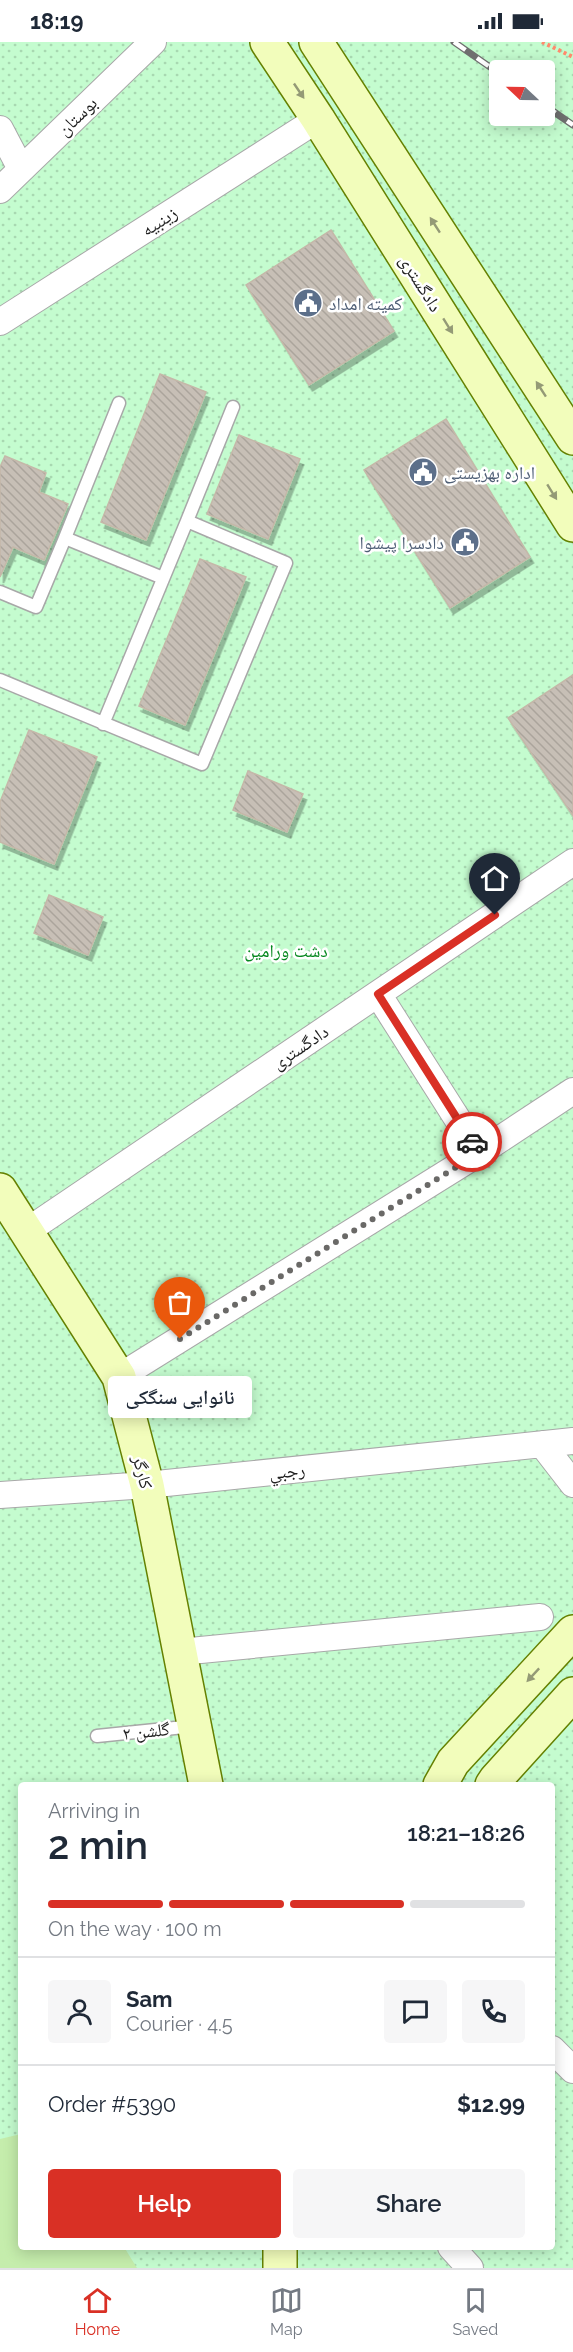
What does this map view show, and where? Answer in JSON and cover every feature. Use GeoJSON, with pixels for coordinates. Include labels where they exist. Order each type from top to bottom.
{"type":"FeatureCollection","features":[{"type":"Feature","properties":{"kind":"main road","name":"دادگستری"},"geometry":{"type":"LineString","coordinates":[[267,42],[318,119],[573,525]]}},
{"type":"Feature","properties":{"kind":"main road"},"geometry":{"type":"LineString","coordinates":[[316,42],[573,438]]}},
{"type":"Feature","properties":{"kind":"main road","name":"کارگر"},"geometry":{"type":"LineString","coordinates":[[0,1190],[119,1377],[147,1485],[206,1782]]}},
{"type":"Feature","properties":{"kind":"main road"},"geometry":{"type":"LineString","coordinates":[[442,1782],[453,1762],[573,1632]]}},
{"type":"Feature","properties":{"kind":"main road"},"geometry":{"type":"LineString","coordinates":[[494,1782],[573,1694]]}},
{"type":"Feature","properties":{"kind":"main road"},"geometry":{"type":"LineString","coordinates":[[280,2250],[280,2268]]}},
{"type":"Feature","properties":{"kind":"street","name":"بوستان"},"geometry":{"type":"LineString","coordinates":[[0,190],[153,42]]}},
{"type":"Feature","properties":{"kind":"street","name":"زينبيه"},"geometry":{"type":"LineString","coordinates":[[0,322],[318,119]]}},
{"type":"Feature","properties":{"kind":"street"},"geometry":{"type":"LineString","coordinates":[[0,129],[21,170]]}},
{"type":"Feature","properties":{"kind":"street","name":"دادگستری"},"geometry":{"type":"LineString","coordinates":[[27,1231],[573,862]]}},
{"type":"Feature","properties":{"kind":"street"},"geometry":{"type":"LineString","coordinates":[[378,994],[479,1153]]}},
{"type":"Feature","properties":{"kind":"street"},"geometry":{"type":"LineString","coordinates":[[119,1377],[479,1153],[573,1091]]}},
{"type":"Feature","properties":{"kind":"street","name":"رجبي"},"geometry":{"type":"LineString","coordinates":[[0,1495],[147,1485],[573,1441]]}},
{"type":"Feature","properties":{"kind":"street"},"geometry":{"type":"LineString","coordinates":[[542,1444],[573,1484]]}},
{"type":"Feature","properties":{"kind":"street"},"geometry":{"type":"LineString","coordinates":[[180,1652],[540,1617]]}},
{"type":"Feature","properties":{"kind":"street"},"geometry":{"type":"LineString","coordinates":[[555,2052],[573,2070]]}},
{"type":"Feature","properties":{"kind":"lane"},"geometry":{"type":"LineString","coordinates":[[0,592],[36,607],[119,403]]}},
{"type":"Feature","properties":{"kind":"lane"},"geometry":{"type":"LineString","coordinates":[[103,724],[232,407]]}},
{"type":"Feature","properties":{"kind":"lane"},"geometry":{"type":"LineString","coordinates":[[0,680],[202,764],[286,563],[187,521]]}},
{"type":"Feature","properties":{"kind":"lane"},"geometry":{"type":"LineString","coordinates":[[65,538],[163,578]]}},
{"type":"Feature","properties":{"kind":"lane","name":"گلشن ۲"},"geometry":{"type":"LineString","coordinates":[[97,1736],[195,1726]]}},
{"type":"Feature","properties":{"kind":"path"},"geometry":{"type":"LineString","coordinates":[[542,42],[573,57]]}},
{"type":"Feature","properties":{"kind":"green space","name":"دشت ورامین"},"geometry":{"type":"Polygon","coordinates":[[[0,42],[573,42],[573,2268],[0,2268],[0,42]]]}},
{"type":"Feature","properties":{"kind":"green space"},"geometry":{"type":"Polygon","coordinates":[[[18,2135],[18,2250],[126,2250],[137,2268],[0,2268],[0,2139],[18,2135]]]}},
{"type":"Feature","properties":{"kind":"building"},"geometry":{"type":"Polygon","coordinates":[[[331,230],[394,331],[309,385],[246,285],[331,230]]]}},
{"type":"Feature","properties":{"kind":"building"},"geometry":{"type":"Polygon","coordinates":[[[160,374],[206,392],[146,540],[101,522],[160,374]]]}},
{"type":"Feature","properties":{"kind":"building"},"geometry":{"type":"Polygon","coordinates":[[[446,419],[530,557],[450,608],[364,470],[446,419]]]}},
{"type":"Feature","properties":{"kind":"building"},"geometry":{"type":"Polygon","coordinates":[[[239,435],[300,459],[268,539],[207,514],[239,435]]]}},
{"type":"Feature","properties":{"kind":"building"},"geometry":{"type":"Polygon","coordinates":[[[5,456],[46,473],[39,492],[68,504],[44,560],[13,547],[0,577],[0,467],[5,456]]]}},
{"type":"Feature","properties":{"kind":"building"},"geometry":{"type":"Polygon","coordinates":[[[200,559],[246,577],[185,725],[139,706],[200,559]]]}},
{"type":"Feature","properties":{"kind":"building"},"geometry":{"type":"Polygon","coordinates":[[[573,675],[573,816],[508,718],[573,675]]]}},
{"type":"Feature","properties":{"kind":"building"},"geometry":{"type":"Polygon","coordinates":[[[29,730],[97,757],[54,864],[0,842],[0,802],[29,730]]]}},
{"type":"Feature","properties":{"kind":"building"},"geometry":{"type":"Polygon","coordinates":[[[248,771],[303,794],[287,832],[233,810],[248,771]]]}},
{"type":"Feature","properties":{"kind":"building"},"geometry":{"type":"Polygon","coordinates":[[[49,895],[103,917],[88,955],[34,933],[49,895]]]}},
{"type":"Feature","properties":{"kind":"railway"},"geometry":{"type":"LineString","coordinates":[[454,42],[489,66]]}},
{"type":"Feature","properties":{"kind":"railway"},"geometry":{"type":"LineString","coordinates":[[555,113],[573,125]]}},
{"type":"Feature","properties":{"kind":"way so far"},"geometry":{"type":"LineString","coordinates":[[180,1339],[479,1153],[472,1142]]}},
{"type":"Feature","properties":{"kind":"place","name":"کمیته امداد"},"geometry":{"type":"Point","coordinates":[308,303]}},
{"type":"Feature","properties":{"kind":"place","name":"اداره بهزیستی"},"geometry":{"type":"Point","coordinates":[423,472]}},
{"type":"Feature","properties":{"kind":"place","name":"دادسرا پیشوا"},"geometry":{"type":"Point","coordinates":[465,542]}},
{"type":"Feature","properties":{"kind":"place","name":"نانوایی سنگکی"},"geometry":{"type":"Point","coordinates":[180,1339]}},
{"type":"Feature","properties":{"kind":"route"},"geometry":{"type":"LineString","coordinates":[[472,1142],[378,994],[495,915]]}}]}
